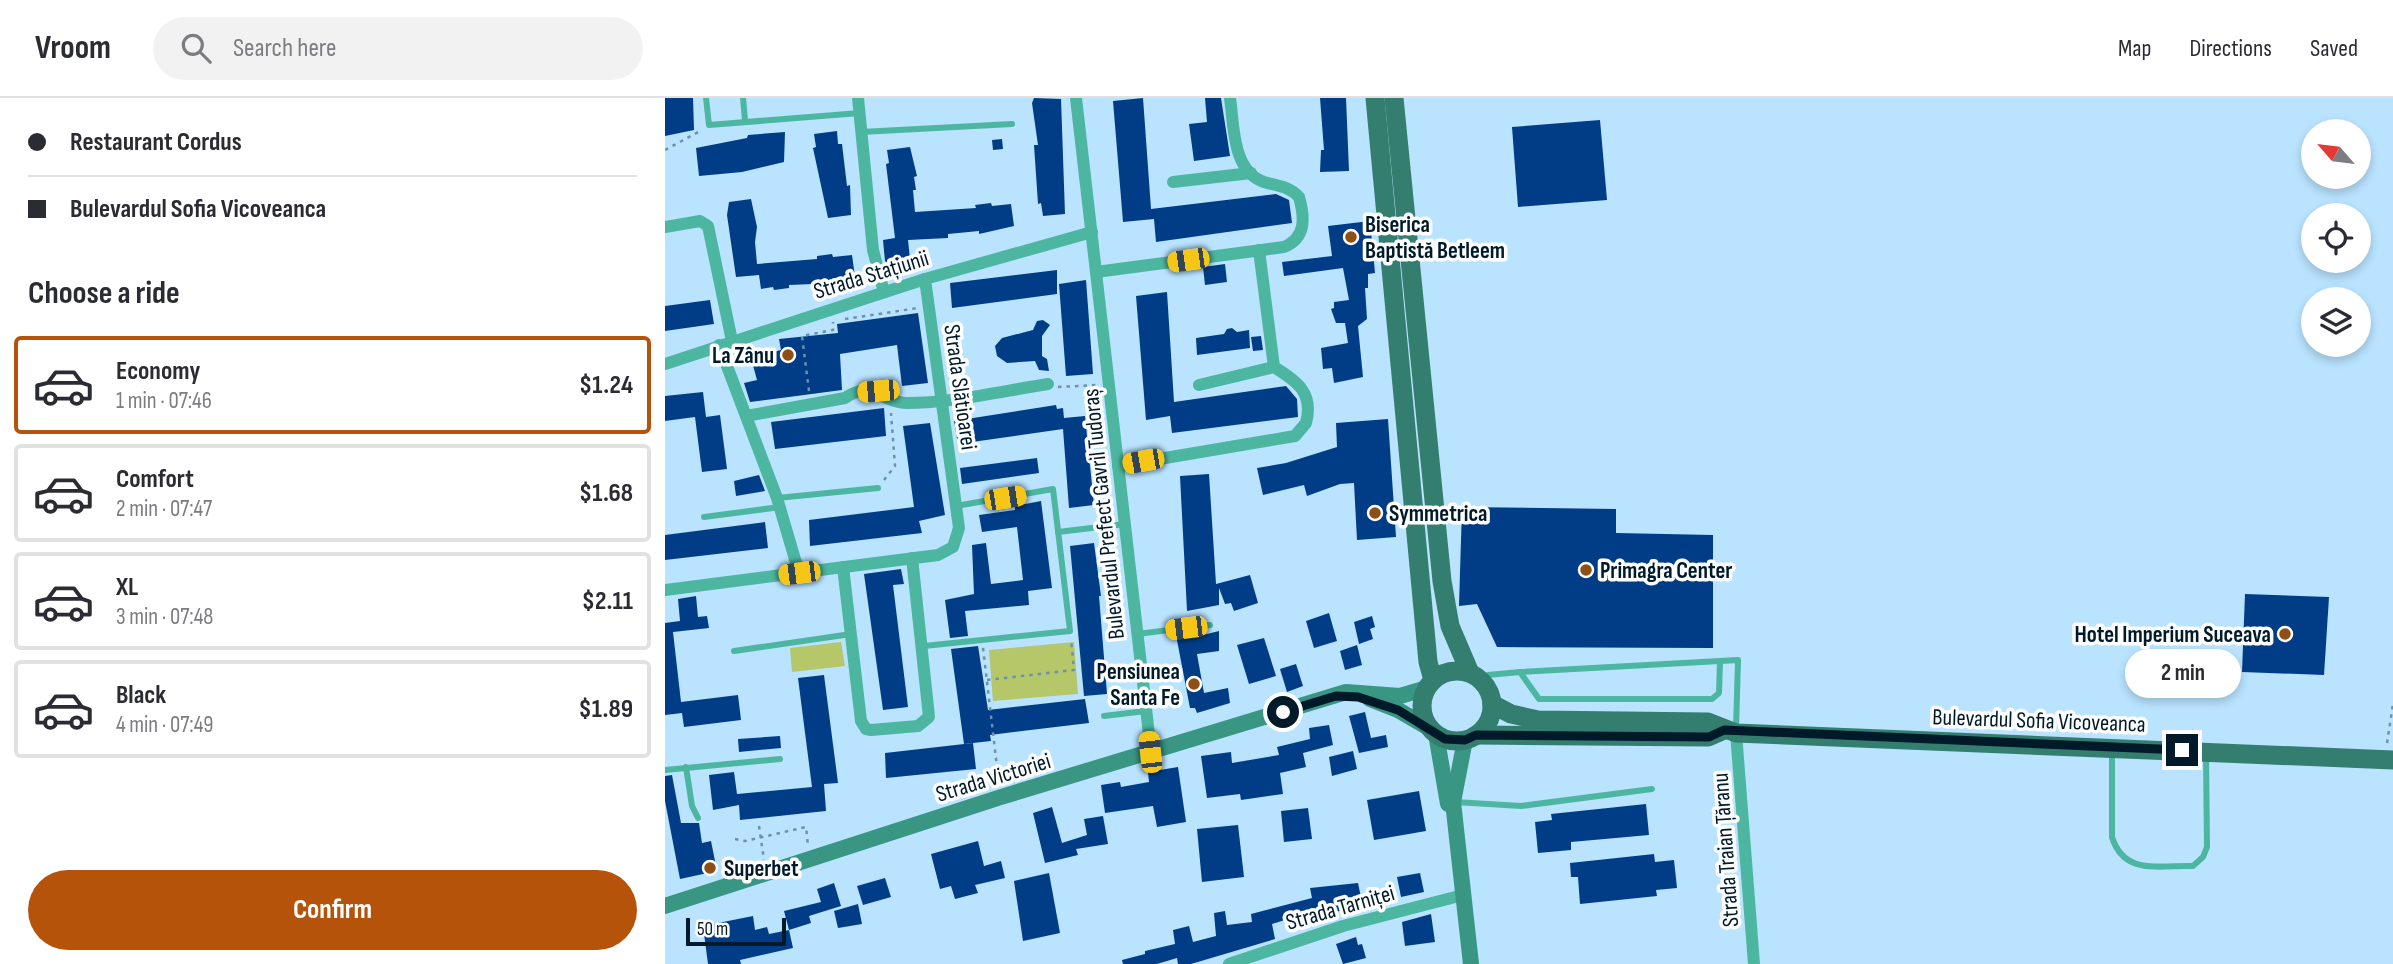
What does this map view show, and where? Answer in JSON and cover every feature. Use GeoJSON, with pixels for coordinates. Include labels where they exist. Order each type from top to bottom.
{"type":"FeatureCollection","features":[{"type":"Feature","properties":{"kind":"main road"},"geometry":{"type":"LineString","coordinates":[[1375,98],[1430,684],[1422,708],[1433,731],[1445,739],[1470,738],[1485,727],[1489,695],[1470,673],[1450,626],[1442,581],[1394,98]]}},
{"type":"Feature","properties":{"kind":"main road"},"geometry":{"type":"LineString","coordinates":[[1430,684],[1450,671],[1470,673]]}},
{"type":"Feature","properties":{"kind":"main road","name":"Bulevardul Sofia Vicoveanca"},"geometry":{"type":"LineString","coordinates":[[1489,695],[1511,714],[1538,720],[1707,722],[1730,732]]}},
{"type":"Feature","properties":{"kind":"main road","name":"Bulevardul Sofia Vicoveanca"},"geometry":{"type":"LineString","coordinates":[[1470,738],[1709,737],[1730,732],[2389,760]]}},
{"type":"Feature","properties":{"kind":"street"},"geometry":{"type":"LineString","coordinates":[[858,98],[873,250],[884,292]]}},
{"type":"Feature","properties":{"kind":"street","name":"Bulevardul Prefect Gavril Tudoraș"},"geometry":{"type":"LineString","coordinates":[[1076,98],[1150,752]]}},
{"type":"Feature","properties":{"kind":"street"},"geometry":{"type":"LineString","coordinates":[[1096,272],[1284,247],[1299,240],[1302,233],[1300,203],[1289,188],[1260,181],[1251,173],[1237,147],[1230,98]]}},
{"type":"Feature","properties":{"kind":"street"},"geometry":{"type":"LineString","coordinates":[[1173,182],[1251,173]]}},
{"type":"Feature","properties":{"kind":"street"},"geometry":{"type":"LineString","coordinates":[[665,227],[699,221],[708,226],[732,341]]}},
{"type":"Feature","properties":{"kind":"street","name":"Strada Stațiunii"},"geometry":{"type":"LineString","coordinates":[[665,364],[925,279],[1092,232]]}},
{"type":"Feature","properties":{"kind":"street"},"geometry":{"type":"LineString","coordinates":[[1259,250],[1274,368]]}},
{"type":"Feature","properties":{"kind":"street","name":"Strada Slătioarei"},"geometry":{"type":"LineString","coordinates":[[912,558],[946,552],[957,542],[956,506],[925,279]]}},
{"type":"Feature","properties":{"kind":"street"},"geometry":{"type":"LineString","coordinates":[[719,345],[778,502],[799,573]]}},
{"type":"Feature","properties":{"kind":"street"},"geometry":{"type":"LineString","coordinates":[[1118,466],[1295,436],[1306,423],[1306,391],[1299,382],[1274,368],[1199,385]]}},
{"type":"Feature","properties":{"kind":"street"},"geometry":{"type":"LineString","coordinates":[[746,416],[845,398],[852,393],[878,391],[890,399],[904,403],[943,400],[1048,384]]}},
{"type":"Feature","properties":{"kind":"street"},"geometry":{"type":"LineString","coordinates":[[665,590],[912,558],[924,646],[929,717],[918,726],[871,730],[866,729],[861,721],[843,567]]}},
{"type":"Feature","properties":{"kind":"street","name":"Strada Victoriei"},"geometry":{"type":"LineString","coordinates":[[665,906],[1001,797],[1352,690],[1400,696],[1430,684]]}},
{"type":"Feature","properties":{"kind":"street","name":"Strada Victoriei"},"geometry":{"type":"LineString","coordinates":[[1336,696],[1381,703],[1433,731]]}},
{"type":"Feature","properties":{"kind":"street"},"geometry":{"type":"LineString","coordinates":[[1433,731],[1451,807],[1471,964]]}},
{"type":"Feature","properties":{"kind":"street","name":"Strada Traian Țăranu"},"geometry":{"type":"LineString","coordinates":[[1730,732],[1754,964]]}},
{"type":"Feature","properties":{"kind":"street"},"geometry":{"type":"LineString","coordinates":[[1451,807],[1458,764],[1470,738]]}},
{"type":"Feature","properties":{"kind":"street","name":"Strada Tarniței"},"geometry":{"type":"LineString","coordinates":[[1229,964],[1343,926],[1463,895]]}},
{"type":"Feature","properties":{"kind":"lane"},"geometry":{"type":"LineString","coordinates":[[706,98],[709,125],[745,120],[860,113]]}},
{"type":"Feature","properties":{"kind":"lane"},"geometry":{"type":"LineString","coordinates":[[743,98],[745,120]]}},
{"type":"Feature","properties":{"kind":"lane"},"geometry":{"type":"LineString","coordinates":[[862,132],[1012,124]]}},
{"type":"Feature","properties":{"kind":"lane"},"geometry":{"type":"LineString","coordinates":[[704,517],[778,502],[878,488]]}},
{"type":"Feature","properties":{"kind":"lane"},"geometry":{"type":"LineString","coordinates":[[924,646],[1070,631],[1053,489],[956,506]]}},
{"type":"Feature","properties":{"kind":"lane"},"geometry":{"type":"LineString","coordinates":[[1058,532],[1125,524]]}},
{"type":"Feature","properties":{"kind":"lane"},"geometry":{"type":"LineString","coordinates":[[1137,634],[1210,625]]}},
{"type":"Feature","properties":{"kind":"lane"},"geometry":{"type":"LineString","coordinates":[[734,651],[851,634]]}},
{"type":"Feature","properties":{"kind":"lane"},"geometry":{"type":"LineString","coordinates":[[1489,695],[1487,675],[1738,660],[1730,732]]}},
{"type":"Feature","properties":{"kind":"lane"},"geometry":{"type":"LineString","coordinates":[[1520,672],[1539,699],[1712,699],[1719,693],[1720,662]]}},
{"type":"Feature","properties":{"kind":"lane"},"geometry":{"type":"LineString","coordinates":[[1104,716],[1146,710]]}},
{"type":"Feature","properties":{"kind":"lane"},"geometry":{"type":"LineString","coordinates":[[2112,748],[2112,837],[2116,850],[2126,862],[2136,865],[2193,866],[2203,857],[2207,847],[2206,751]]}},
{"type":"Feature","properties":{"kind":"lane"},"geometry":{"type":"LineString","coordinates":[[665,770],[780,759]]}},
{"type":"Feature","properties":{"kind":"lane"},"geometry":{"type":"LineString","coordinates":[[686,767],[692,806],[698,818]]}},
{"type":"Feature","properties":{"kind":"lane"},"geometry":{"type":"LineString","coordinates":[[1451,807],[1521,806],[1652,789]]}},
{"type":"Feature","properties":{"kind":"path"},"geometry":{"type":"LineString","coordinates":[[665,150],[709,125]]}},
{"type":"Feature","properties":{"kind":"path"},"geometry":{"type":"LineString","coordinates":[[811,405],[802,336],[833,330],[833,321],[920,308]]}},
{"type":"Feature","properties":{"kind":"path"},"geometry":{"type":"LineString","coordinates":[[1048,384],[1055,387],[1109,385]]}},
{"type":"Feature","properties":{"kind":"path"},"geometry":{"type":"LineString","coordinates":[[878,488],[895,466],[890,399]]}},
{"type":"Feature","properties":{"kind":"path"},"geometry":{"type":"LineString","coordinates":[[987,680],[1074,670],[1070,631]]}},
{"type":"Feature","properties":{"kind":"path"},"geometry":{"type":"LineString","coordinates":[[982,640],[1001,797]]}},
{"type":"Feature","properties":{"kind":"path"},"geometry":{"type":"LineString","coordinates":[[2389,760],[2393,704]]}},
{"type":"Feature","properties":{"kind":"path"},"geometry":{"type":"LineString","coordinates":[[759,826],[766,873]]}},
{"type":"Feature","properties":{"kind":"path"},"geometry":{"type":"LineString","coordinates":[[735,839],[761,837],[806,827]]}},
{"type":"Feature","properties":{"kind":"green space"},"geometry":{"type":"Polygon","coordinates":[[[841,642],[845,666],[792,672],[790,648],[841,642]]]}},
{"type":"Feature","properties":{"kind":"green space"},"geometry":{"type":"Polygon","coordinates":[[[1074,642],[1078,694],[993,701],[989,650],[1074,642]]]}},
{"type":"Feature","properties":{"kind":"building"},"geometry":{"type":"Polygon","coordinates":[[[665,98],[693,98],[694,130],[665,136],[665,98]]]}},
{"type":"Feature","properties":{"kind":"building"},"geometry":{"type":"Polygon","coordinates":[[[1034,98],[1061,99],[1065,214],[1043,216],[1041,203],[1038,204],[1034,145],[1038,145],[1032,103],[1034,98]]]}},
{"type":"Feature","properties":{"kind":"building"},"geometry":{"type":"Polygon","coordinates":[[[1143,98],[1151,209],[1276,194],[1289,200],[1292,223],[1156,242],[1154,219],[1123,222],[1113,101],[1143,98]]]}},
{"type":"Feature","properties":{"kind":"building"},"geometry":{"type":"Polygon","coordinates":[[[1205,98],[1221,98],[1230,156],[1194,161],[1189,124],[1207,122],[1205,98]]]}},
{"type":"Feature","properties":{"kind":"building"},"geometry":{"type":"Polygon","coordinates":[[[1320,98],[1346,98],[1349,171],[1320,172],[1321,150],[1324,150],[1320,98]]]}},
{"type":"Feature","properties":{"kind":"building"},"geometry":{"type":"Polygon","coordinates":[[[1600,120],[1607,200],[1518,207],[1512,127],[1600,120]]]}},
{"type":"Feature","properties":{"kind":"building"},"geometry":{"type":"Polygon","coordinates":[[[837,131],[838,144],[842,144],[847,186],[850,185],[851,215],[828,218],[813,148],[816,147],[814,134],[837,131]]]}},
{"type":"Feature","properties":{"kind":"building"},"geometry":{"type":"Polygon","coordinates":[[[785,132],[784,162],[742,172],[699,176],[696,148],[747,138],[748,135],[785,132]]]}},
{"type":"Feature","properties":{"kind":"building"},"geometry":{"type":"Polygon","coordinates":[[[1002,139],[1003,149],[993,150],[992,140],[1002,139]]]}},
{"type":"Feature","properties":{"kind":"building"},"geometry":{"type":"Polygon","coordinates":[[[910,147],[917,176],[914,177],[916,190],[913,190],[915,212],[976,208],[975,205],[991,203],[992,206],[1011,204],[1014,226],[979,234],[979,231],[948,234],[948,238],[908,240],[911,268],[891,267],[885,261],[883,240],[895,238],[886,164],[889,163],[887,150],[910,147]]]}},
{"type":"Feature","properties":{"kind":"building"},"geometry":{"type":"Polygon","coordinates":[[[751,199],[757,227],[757,264],[817,259],[817,256],[832,254],[833,257],[852,255],[855,277],[836,280],[836,283],[789,285],[789,288],[774,290],[773,287],[761,289],[759,275],[736,277],[727,215],[729,202],[751,199]]]}},
{"type":"Feature","properties":{"kind":"building"},"geometry":{"type":"Polygon","coordinates":[[[1370,221],[1375,273],[1368,274],[1368,288],[1365,288],[1367,319],[1358,326],[1363,377],[1334,383],[1332,368],[1323,369],[1321,348],[1348,343],[1345,323],[1336,323],[1331,309],[1334,308],[1334,302],[1349,300],[1343,268],[1284,276],[1282,262],[1332,256],[1328,226],[1370,221]]]}},
{"type":"Feature","properties":{"kind":"building"},"geometry":{"type":"Polygon","coordinates":[[[1225,264],[1227,282],[1205,285],[1203,267],[1225,264]]]}},
{"type":"Feature","properties":{"kind":"building"},"geometry":{"type":"Polygon","coordinates":[[[1057,270],[1057,294],[952,308],[950,283],[1057,270]]]}},
{"type":"Feature","properties":{"kind":"building"},"geometry":{"type":"Polygon","coordinates":[[[1086,280],[1093,374],[1066,376],[1059,284],[1086,280]]]}},
{"type":"Feature","properties":{"kind":"building"},"geometry":{"type":"Polygon","coordinates":[[[1167,292],[1174,402],[1286,386],[1297,399],[1298,417],[1172,433],[1170,416],[1146,420],[1136,296],[1167,292]]]}},
{"type":"Feature","properties":{"kind":"building"},"geometry":{"type":"Polygon","coordinates":[[[710,300],[714,324],[665,331],[665,306],[710,300]]]}},
{"type":"Feature","properties":{"kind":"building"},"geometry":{"type":"Polygon","coordinates":[[[918,313],[928,383],[902,386],[897,345],[840,354],[842,390],[750,402],[744,383],[757,380],[751,358],[781,350],[779,339],[838,333],[837,324],[918,313]]]}},
{"type":"Feature","properties":{"kind":"building"},"geometry":{"type":"Polygon","coordinates":[[[1043,320],[1050,325],[1042,336],[1042,356],[1047,359],[1049,371],[1039,370],[1035,361],[1007,363],[997,356],[995,346],[1002,338],[1033,330],[1037,321],[1043,320]]]}},
{"type":"Feature","properties":{"kind":"building"},"geometry":{"type":"Polygon","coordinates":[[[1232,328],[1237,332],[1249,330],[1250,348],[1197,355],[1196,338],[1224,334],[1227,329],[1232,328]]]}},
{"type":"Feature","properties":{"kind":"building"},"geometry":{"type":"Polygon","coordinates":[[[1261,336],[1263,350],[1253,351],[1251,337],[1261,336]]]}},
{"type":"Feature","properties":{"kind":"building"},"geometry":{"type":"Polygon","coordinates":[[[703,392],[706,417],[720,415],[727,469],[702,472],[695,417],[665,421],[665,396],[703,392]]]}},
{"type":"Feature","properties":{"kind":"building"},"geometry":{"type":"Polygon","coordinates":[[[1056,405],[1057,409],[1063,408],[1064,418],[1085,416],[1094,505],[1069,508],[1063,429],[958,444],[954,421],[1056,405]]]}},
{"type":"Feature","properties":{"kind":"building"},"geometry":{"type":"Polygon","coordinates":[[[884,408],[886,436],[775,449],[771,422],[884,408]]]}},
{"type":"Feature","properties":{"kind":"building"},"geometry":{"type":"Polygon","coordinates":[[[1388,419],[1396,537],[1357,540],[1354,483],[1340,484],[1307,496],[1304,485],[1263,495],[1257,468],[1286,463],[1337,447],[1336,423],[1388,419]]]}},
{"type":"Feature","properties":{"kind":"building"},"geometry":{"type":"Polygon","coordinates":[[[930,423],[945,515],[919,521],[922,533],[810,546],[809,520],[914,507],[903,426],[930,423]]]}},
{"type":"Feature","properties":{"kind":"building"},"geometry":{"type":"Polygon","coordinates":[[[1037,458],[1039,473],[962,484],[960,468],[1037,458]]]}},
{"type":"Feature","properties":{"kind":"building"},"geometry":{"type":"Polygon","coordinates":[[[1209,474],[1216,584],[1250,575],[1258,603],[1234,611],[1231,603],[1225,604],[1219,588],[1219,605],[1187,611],[1180,476],[1209,474]]]}},
{"type":"Feature","properties":{"kind":"building"},"geometry":{"type":"Polygon","coordinates":[[[759,475],[765,491],[736,496],[734,481],[759,475]]]}},
{"type":"Feature","properties":{"kind":"building"},"geometry":{"type":"Polygon","coordinates":[[[1041,501],[1052,588],[1028,591],[1029,605],[965,611],[968,636],[950,638],[945,600],[974,594],[972,545],[986,543],[991,584],[1023,580],[1017,527],[982,532],[979,515],[1015,510],[1015,506],[1041,501]]]}},
{"type":"Feature","properties":{"kind":"building","name":"Primagra Center"},"geometry":{"type":"Polygon","coordinates":[[[1462,507],[1616,509],[1616,533],[1713,535],[1713,648],[1497,647],[1477,604],[1459,606],[1462,507]]]}},
{"type":"Feature","properties":{"kind":"building"},"geometry":{"type":"Polygon","coordinates":[[[765,522],[768,548],[665,560],[665,535],[765,522]]]}},
{"type":"Feature","properties":{"kind":"building"},"geometry":{"type":"Polygon","coordinates":[[[1094,543],[1101,596],[1107,694],[1084,696],[1070,546],[1094,543]]]}},
{"type":"Feature","properties":{"kind":"building"},"geometry":{"type":"Polygon","coordinates":[[[901,569],[904,584],[893,585],[908,707],[883,710],[864,574],[901,569]]]}},
{"type":"Feature","properties":{"kind":"building","name":"Hotel Imperium Suceava"},"geometry":{"type":"Polygon","coordinates":[[[2245,594],[2329,597],[2324,675],[2242,672],[2245,594]]]}},
{"type":"Feature","properties":{"kind":"building"},"geometry":{"type":"Polygon","coordinates":[[[696,596],[698,617],[707,616],[709,628],[673,632],[681,702],[738,695],[741,720],[684,727],[682,713],[665,715],[665,623],[680,621],[678,599],[696,596]]]}},
{"type":"Feature","properties":{"kind":"building"},"geometry":{"type":"Polygon","coordinates":[[[1329,613],[1337,641],[1314,648],[1306,621],[1329,613]]]}},
{"type":"Feature","properties":{"kind":"building"},"geometry":{"type":"Polygon","coordinates":[[[1372,616],[1375,627],[1370,629],[1373,639],[1359,644],[1354,622],[1372,616]]]}},
{"type":"Feature","properties":{"kind":"building"},"geometry":{"type":"Polygon","coordinates":[[[1219,631],[1219,651],[1197,654],[1204,693],[1228,688],[1230,703],[1197,713],[1195,708],[1190,708],[1176,635],[1195,633],[1195,637],[1219,631]]]}},
{"type":"Feature","properties":{"kind":"building"},"geometry":{"type":"Polygon","coordinates":[[[1264,638],[1276,676],[1249,684],[1237,645],[1264,638]]]}},
{"type":"Feature","properties":{"kind":"building"},"geometry":{"type":"Polygon","coordinates":[[[1357,645],[1362,665],[1345,670],[1340,651],[1357,645]]]}},
{"type":"Feature","properties":{"kind":"building"},"geometry":{"type":"Polygon","coordinates":[[[978,646],[988,710],[1085,699],[1089,723],[990,735],[991,741],[964,744],[951,649],[978,646]]]}},
{"type":"Feature","properties":{"kind":"building"},"geometry":{"type":"Polygon","coordinates":[[[1296,664],[1303,686],[1287,692],[1280,669],[1296,664]]]}},
{"type":"Feature","properties":{"kind":"building"},"geometry":{"type":"Polygon","coordinates":[[[824,675],[838,783],[824,784],[826,811],[740,820],[739,805],[713,810],[709,775],[734,772],[737,794],[812,787],[798,678],[824,675]]]}},
{"type":"Feature","properties":{"kind":"building"},"geometry":{"type":"Polygon","coordinates":[[[1365,712],[1371,738],[1386,735],[1388,747],[1359,753],[1349,716],[1365,712]]]}},
{"type":"Feature","properties":{"kind":"building"},"geometry":{"type":"Polygon","coordinates":[[[1329,725],[1333,745],[1303,753],[1306,767],[1280,773],[1283,794],[1241,800],[1240,794],[1207,798],[1201,756],[1231,752],[1232,763],[1279,755],[1277,747],[1310,739],[1309,728],[1329,725]]]}},
{"type":"Feature","properties":{"kind":"building"},"geometry":{"type":"Polygon","coordinates":[[[780,736],[781,748],[739,752],[738,739],[780,736]]]}},
{"type":"Feature","properties":{"kind":"building"},"geometry":{"type":"Polygon","coordinates":[[[973,743],[976,769],[886,778],[885,753],[973,743]]]}},
{"type":"Feature","properties":{"kind":"building"},"geometry":{"type":"Polygon","coordinates":[[[1353,751],[1357,769],[1332,776],[1329,757],[1353,751]]]}},
{"type":"Feature","properties":{"kind":"building"},"geometry":{"type":"Polygon","coordinates":[[[1178,767],[1186,822],[1157,827],[1153,806],[1105,813],[1101,785],[1120,782],[1121,787],[1149,782],[1148,772],[1178,767]]]}},
{"type":"Feature","properties":{"kind":"building"},"geometry":{"type":"Polygon","coordinates":[[[672,775],[681,823],[699,823],[702,843],[711,841],[717,871],[680,879],[665,801],[665,776],[672,775]]]}},
{"type":"Feature","properties":{"kind":"building"},"geometry":{"type":"Polygon","coordinates":[[[1419,791],[1426,831],[1374,840],[1367,800],[1419,791]]]}},
{"type":"Feature","properties":{"kind":"building"},"geometry":{"type":"Polygon","coordinates":[[[1646,804],[1649,835],[1571,842],[1571,850],[1538,853],[1535,822],[1552,820],[1551,814],[1646,804]]]}},
{"type":"Feature","properties":{"kind":"building"},"geometry":{"type":"Polygon","coordinates":[[[1052,807],[1062,843],[1087,835],[1084,819],[1103,816],[1108,844],[1076,849],[1078,855],[1045,863],[1033,813],[1052,807]]]}},
{"type":"Feature","properties":{"kind":"building"},"geometry":{"type":"Polygon","coordinates":[[[1308,808],[1312,839],[1284,842],[1281,811],[1308,808]]]}},
{"type":"Feature","properties":{"kind":"building"},"geometry":{"type":"Polygon","coordinates":[[[1238,825],[1244,877],[1202,882],[1197,829],[1238,825]]]}},
{"type":"Feature","properties":{"kind":"building"},"geometry":{"type":"Polygon","coordinates":[[[978,841],[984,866],[1001,861],[1005,878],[975,885],[978,893],[955,899],[951,886],[940,889],[931,854],[978,841]]]}},
{"type":"Feature","properties":{"kind":"building"},"geometry":{"type":"Polygon","coordinates":[[[1654,854],[1655,862],[1674,860],[1677,888],[1656,890],[1657,896],[1580,904],[1578,877],[1571,877],[1570,863],[1654,854]]]}},
{"type":"Feature","properties":{"kind":"building"},"geometry":{"type":"Polygon","coordinates":[[[1049,873],[1060,933],[1023,941],[1014,881],[1049,873]]]}},
{"type":"Feature","properties":{"kind":"building"},"geometry":{"type":"Polygon","coordinates":[[[1420,873],[1424,892],[1401,897],[1397,877],[1420,873]]]}},
{"type":"Feature","properties":{"kind":"building"},"geometry":{"type":"Polygon","coordinates":[[[885,878],[891,897],[863,905],[857,886],[885,878]]]}},
{"type":"Feature","properties":{"kind":"building"},"geometry":{"type":"Polygon","coordinates":[[[834,883],[841,906],[809,916],[811,923],[789,930],[784,911],[821,902],[817,889],[834,883]]]}},
{"type":"Feature","properties":{"kind":"building"},"geometry":{"type":"Polygon","coordinates":[[[1358,883],[1363,907],[1328,913],[1325,921],[1300,927],[1298,916],[1272,924],[1275,939],[1191,964],[1178,964],[1177,958],[1157,964],[1123,964],[1122,960],[1145,954],[1145,951],[1175,944],[1173,930],[1189,926],[1193,942],[1216,936],[1214,913],[1225,911],[1227,925],[1252,922],[1251,914],[1312,898],[1310,888],[1358,883]]]}},
{"type":"Feature","properties":{"kind":"building"},"geometry":{"type":"Polygon","coordinates":[[[858,904],[862,924],[838,928],[834,911],[858,904]]]}},
{"type":"Feature","properties":{"kind":"building"},"geometry":{"type":"Polygon","coordinates":[[[1431,914],[1435,942],[1405,946],[1402,922],[1431,914]]]}},
{"type":"Feature","properties":{"kind":"building"},"geometry":{"type":"Polygon","coordinates":[[[753,916],[755,930],[767,927],[769,934],[789,930],[793,948],[740,960],[741,964],[708,964],[703,926],[753,916]]]}},
{"type":"Feature","properties":{"kind":"building"},"geometry":{"type":"Polygon","coordinates":[[[1356,937],[1358,945],[1362,944],[1366,958],[1343,964],[1336,944],[1356,937]]]}},
{"type":"Feature","properties":{"kind":"place","name":"Biserica Baptistă Betleem"},"geometry":{"type":"Point","coordinates":[1351,237]}},
{"type":"Feature","properties":{"kind":"place","name":"La Zânu"},"geometry":{"type":"Point","coordinates":[788,355]}},
{"type":"Feature","properties":{"kind":"place","name":"Symmetrica"},"geometry":{"type":"Point","coordinates":[1375,513]}},
{"type":"Feature","properties":{"kind":"place","name":"Primagra Center"},"geometry":{"type":"Point","coordinates":[1586,570]}},
{"type":"Feature","properties":{"kind":"place","name":"Hotel Imperium Suceava"},"geometry":{"type":"Point","coordinates":[2285,634]}},
{"type":"Feature","properties":{"kind":"place","name":"Pensiunea Santa Fe"},"geometry":{"type":"Point","coordinates":[1194,684]}},
{"type":"Feature","properties":{"kind":"place","name":"Superbet"},"geometry":{"type":"Point","coordinates":[710,868]}},
{"type":"Feature","properties":{"kind":"route"},"geometry":{"type":"LineString","coordinates":[[1283,712],[1336,696],[1358,697],[1398,710],[1445,739],[1454,741],[1476,735],[1709,737],[1724,730],[1736,733],[2182,750]]}}]}
